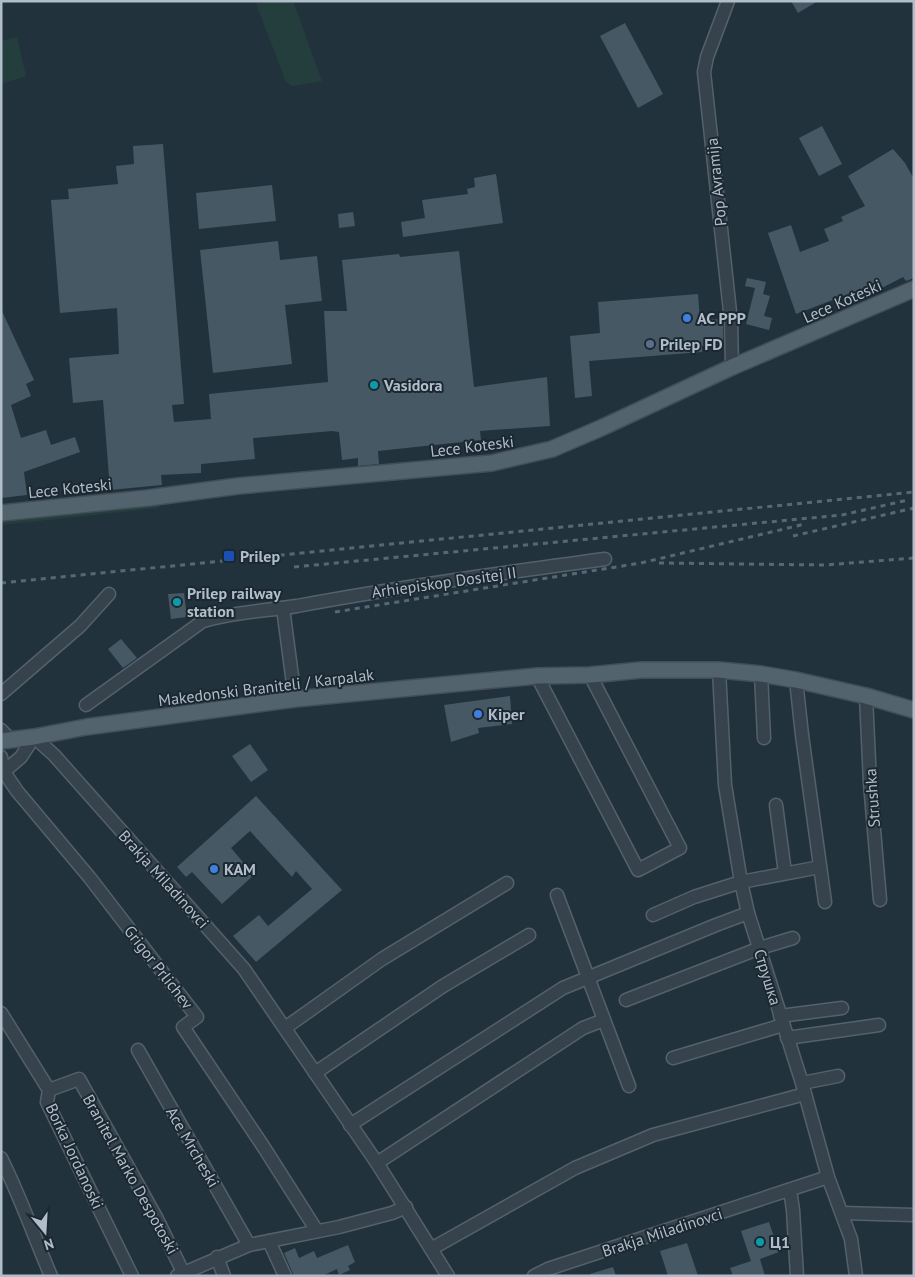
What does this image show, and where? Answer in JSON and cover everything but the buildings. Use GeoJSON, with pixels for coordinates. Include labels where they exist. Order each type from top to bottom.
{"type":"FeatureCollection","features":[{"type":"Feature","properties":{"kind":"main road","name":"Lece Koteski"},"geometry":{"type":"LineString","coordinates":[[1,513],[139,499],[238,486],[492,463],[519,458],[552,449],[732,367],[914,288]]}},
{"type":"Feature","properties":{"kind":"main road","name":"Makedonski Braniteli / Karpalak"},"geometry":{"type":"LineString","coordinates":[[4,737],[34,737],[86,727],[295,699],[537,676],[590,675],[641,670],[719,670],[761,674],[866,696],[914,710]]}},
{"type":"Feature","properties":{"kind":"street","name":"Pop Avramija"},"geometry":{"type":"LineString","coordinates":[[728,1],[707,57],[704,72],[731,321],[732,367]]}},
{"type":"Feature","properties":{"kind":"street","name":"Arhiepiskop Dositej II"},"geometry":{"type":"LineString","coordinates":[[86,706],[203,622],[226,615],[283,608],[377,591],[605,559]]}},
{"type":"Feature","properties":{"kind":"street"},"geometry":{"type":"LineString","coordinates":[[1,694],[80,626],[109,594]]}},
{"type":"Feature","properties":{"kind":"street"},"geometry":{"type":"LineString","coordinates":[[283,608],[295,699]]}},
{"type":"Feature","properties":{"kind":"street","name":"Струшка"},"geometry":{"type":"LineString","coordinates":[[719,670],[725,785],[748,914],[804,1089],[828,1177],[850,1239],[856,1276]]}},
{"type":"Feature","properties":{"kind":"street"},"geometry":{"type":"LineString","coordinates":[[761,674],[764,738]]}},
{"type":"Feature","properties":{"kind":"street"},"geometry":{"type":"LineString","coordinates":[[537,676],[638,870],[680,848],[590,675]]}},
{"type":"Feature","properties":{"kind":"street"},"geometry":{"type":"LineString","coordinates":[[796,680],[825,902]]}},
{"type":"Feature","properties":{"kind":"street","name":"Strushka"},"geometry":{"type":"LineString","coordinates":[[866,696],[870,783],[880,900]]}},
{"type":"Feature","properties":{"kind":"street"},"geometry":{"type":"LineString","coordinates":[[3,773],[21,757],[34,737]]}},
{"type":"Feature","properties":{"kind":"street","name":"Brakja Miladinovci"},"geometry":{"type":"LineString","coordinates":[[34,737],[54,755],[244,969],[406,1207],[448,1276]]}},
{"type":"Feature","properties":{"kind":"street","name":"Grigor Prlichev"},"geometry":{"type":"LineString","coordinates":[[1,757],[3,773],[90,878],[197,1017],[183,1026],[318,1231]]}},
{"type":"Feature","properties":{"kind":"street"},"geometry":{"type":"LineString","coordinates":[[776,805],[785,873]]}},
{"type":"Feature","properties":{"kind":"street"},"geometry":{"type":"LineString","coordinates":[[653,915],[694,897],[741,882],[820,868]]}},
{"type":"Feature","properties":{"kind":"street"},"geometry":{"type":"LineString","coordinates":[[285,1028],[382,959],[507,883]]}},
{"type":"Feature","properties":{"kind":"street"},"geometry":{"type":"LineString","coordinates":[[557,895],[629,1086]]}},
{"type":"Feature","properties":{"kind":"street"},"geometry":{"type":"LineString","coordinates":[[350,1125],[563,988],[716,925],[748,914]]}},
{"type":"Feature","properties":{"kind":"street"},"geometry":{"type":"LineString","coordinates":[[315,1073],[443,986],[529,935]]}},
{"type":"Feature","properties":{"kind":"street"},"geometry":{"type":"LineString","coordinates":[[626,1000],[760,948],[793,938]]}},
{"type":"Feature","properties":{"kind":"street"},"geometry":{"type":"LineString","coordinates":[[673,1058],[782,1020],[842,1008]]}},
{"type":"Feature","properties":{"kind":"street","name":"Borka Jordanoski"},"geometry":{"type":"LineString","coordinates":[[1,1012],[49,1090],[47,1102],[132,1276]]}},
{"type":"Feature","properties":{"kind":"street"},"geometry":{"type":"LineString","coordinates":[[377,1164],[583,1028],[604,1020]]}},
{"type":"Feature","properties":{"kind":"street"},"geometry":{"type":"LineString","coordinates":[[787,1038],[879,1024]]}},
{"type":"Feature","properties":{"kind":"street","name":"Ace Mrcheski"},"geometry":{"type":"LineString","coordinates":[[138,1050],[249,1245]]}},
{"type":"Feature","properties":{"kind":"street"},"geometry":{"type":"LineString","coordinates":[[431,1249],[575,1168],[653,1136],[804,1089],[838,1076]]}},
{"type":"Feature","properties":{"kind":"street","name":"Branitel Marko Despotoski"},"geometry":{"type":"LineString","coordinates":[[49,1090],[79,1079],[157,1219],[180,1274]]}},
{"type":"Feature","properties":{"kind":"street"},"geometry":{"type":"LineString","coordinates":[[1,1158],[18,1194],[30,1228],[51,1276]]}},
{"type":"Feature","properties":{"kind":"street","name":"Brakja Miladinovci"},"geometry":{"type":"LineString","coordinates":[[534,1276],[548,1269],[828,1177]]}},
{"type":"Feature","properties":{"kind":"street"},"geometry":{"type":"LineString","coordinates":[[790,1190],[797,1276]]}},
{"type":"Feature","properties":{"kind":"street"},"geometry":{"type":"LineString","coordinates":[[180,1274],[249,1245],[364,1221],[406,1207]]}},
{"type":"Feature","properties":{"kind":"street"},"geometry":{"type":"LineString","coordinates":[[842,1213],[914,1215]]}},
{"type":"Feature","properties":{"kind":"street"},"geometry":{"type":"LineString","coordinates":[[269,1241],[285,1276]]}},
{"type":"Feature","properties":{"kind":"street"},"geometry":{"type":"LineString","coordinates":[[217,1258],[224,1276]]}},
{"type":"Feature","properties":{"kind":"green space"},"geometry":{"type":"Polygon","coordinates":[[[255,1],[293,1],[322,81],[292,86],[286,82],[255,1]]]}},
{"type":"Feature","properties":{"kind":"green space"},"geometry":{"type":"Polygon","coordinates":[[[17,37],[26,76],[1,84],[1,41],[17,37]]]}},
{"type":"Feature","properties":{"kind":"green space"},"geometry":{"type":"Polygon","coordinates":[[[162,495],[159,508],[1,525],[1,513],[162,495]]]}},
{"type":"Feature","properties":{"kind":"railway"},"geometry":{"type":"LineString","coordinates":[[1,583],[914,492]]}},
{"type":"Feature","properties":{"kind":"railway"},"geometry":{"type":"LineString","coordinates":[[294,567],[842,515],[908,500]]}},
{"type":"Feature","properties":{"kind":"railway"},"geometry":{"type":"LineString","coordinates":[[793,536],[914,508]]}},
{"type":"Feature","properties":{"kind":"railway"},"geometry":{"type":"LineString","coordinates":[[335,612],[641,563],[805,524]]}},
{"type":"Feature","properties":{"kind":"railway"},"geometry":{"type":"LineString","coordinates":[[659,563],[825,565],[914,558]]}},
{"type":"Feature","properties":{"kind":"place","name":"АС РРР"},"geometry":{"type":"Point","coordinates":[687,318]}},
{"type":"Feature","properties":{"kind":"place","name":"Prilep FD"},"geometry":{"type":"Point","coordinates":[650,344]}},
{"type":"Feature","properties":{"kind":"place","name":"Vasidora"},"geometry":{"type":"Point","coordinates":[374,385]}},
{"type":"Feature","properties":{"kind":"place","name":"Prilep"},"geometry":{"type":"Point","coordinates":[229,556]}},
{"type":"Feature","properties":{"kind":"place","name":"Prilep railway station"},"geometry":{"type":"Point","coordinates":[177,602]}},
{"type":"Feature","properties":{"kind":"place","name":"Kiper"},"geometry":{"type":"Point","coordinates":[478,714]}},
{"type":"Feature","properties":{"kind":"place","name":"KAM"},"geometry":{"type":"Point","coordinates":[214,869]}},
{"type":"Feature","properties":{"kind":"place","name":"Ц1"},"geometry":{"type":"Point","coordinates":[760,1242]}}]}
